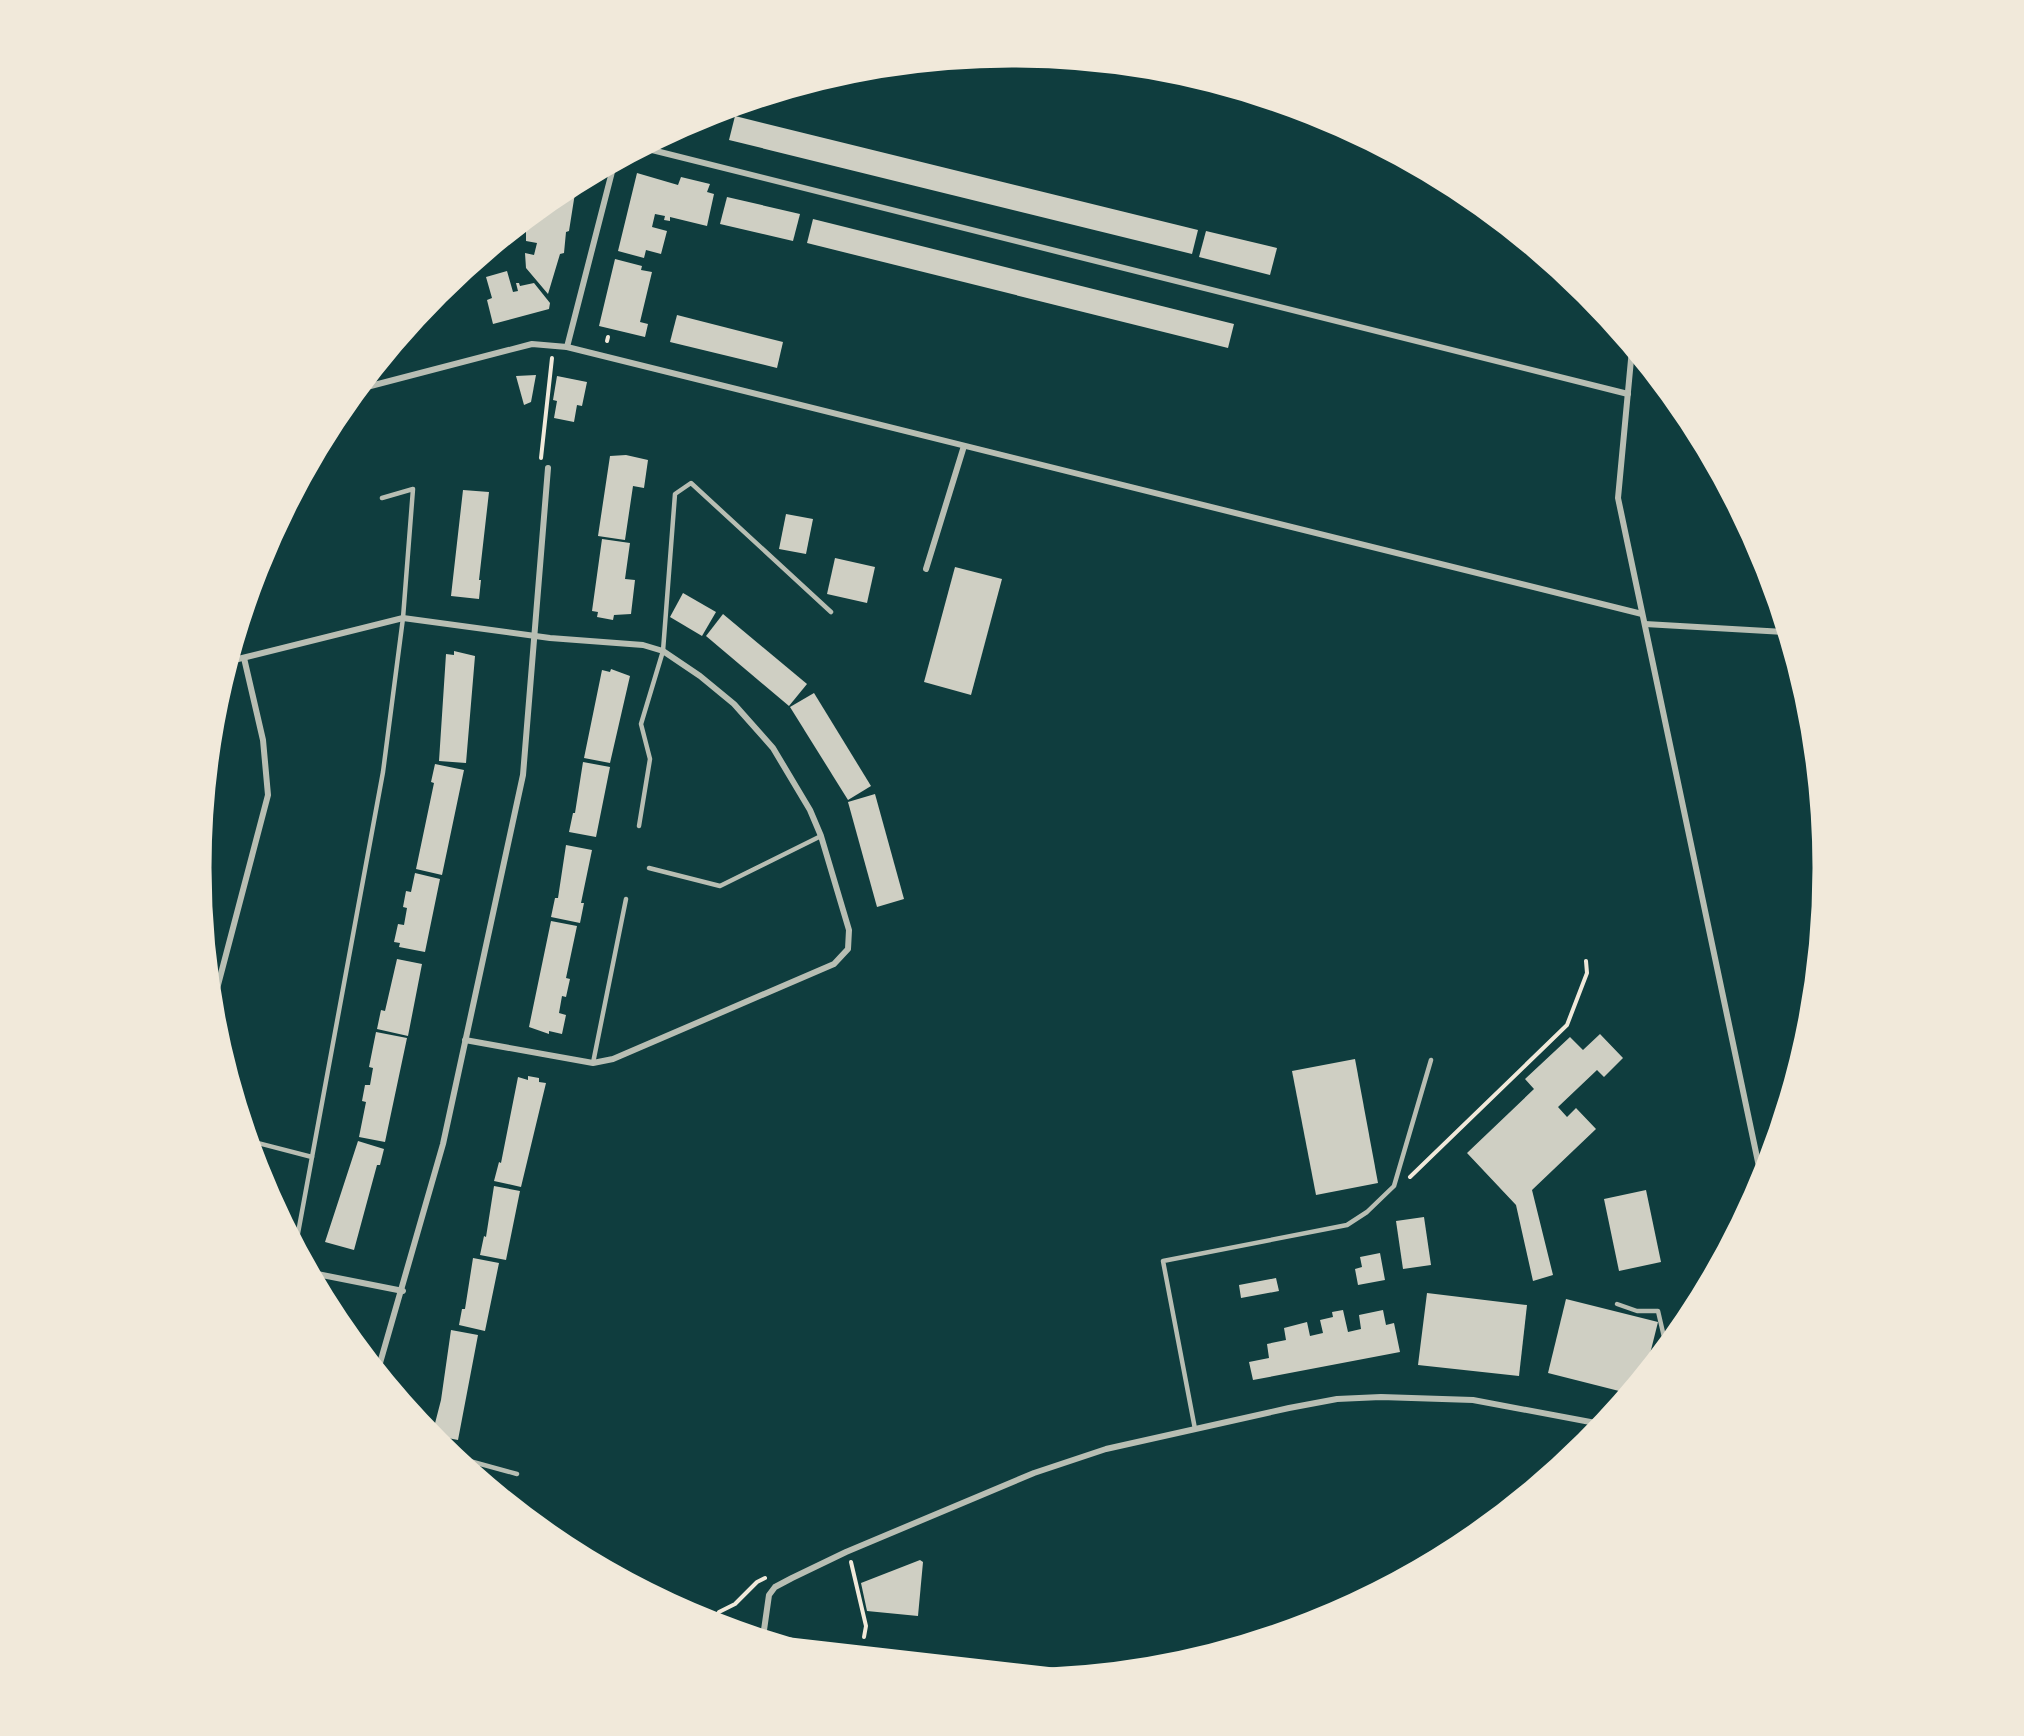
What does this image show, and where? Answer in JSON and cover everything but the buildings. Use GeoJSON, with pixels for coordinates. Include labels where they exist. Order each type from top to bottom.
{"type":"FeatureCollection","features":[{"type":"Feature","properties":{"kind":"main road"},"geometry":{"type":"LineString","coordinates":[[882,1659],[996,1669]]}},
{"type":"Feature","properties":{"kind":"street"},"geometry":{"type":"LineString","coordinates":[[654,151],[1628,394]]}},
{"type":"Feature","properties":{"kind":"street"},"geometry":{"type":"LineString","coordinates":[[567,347],[612,173]]}},
{"type":"Feature","properties":{"kind":"street"},"geometry":{"type":"LineString","coordinates":[[372,386],[532,344],[567,347],[1642,614]]}},
{"type":"Feature","properties":{"kind":"street"},"geometry":{"type":"LineString","coordinates":[[1631,359],[1618,498],[1758,1161]]}},
{"type":"Feature","properties":{"kind":"street"},"geometry":{"type":"LineString","coordinates":[[926,568],[964,446]]}},
{"type":"Feature","properties":{"kind":"street"},"geometry":{"type":"LineString","coordinates":[[381,1362],[444,1144],[523,775],[548,468]]}},
{"type":"Feature","properties":{"kind":"street"},"geometry":{"type":"LineString","coordinates":[[237,659],[403,618],[535,635],[643,645],[663,651],[700,676],[734,704],[773,748],[810,810],[821,836],[849,930],[848,949],[834,964],[613,1059],[593,1063],[465,1040]]}},
{"type":"Feature","properties":{"kind":"street"},"geometry":{"type":"LineString","coordinates":[[1645,624],[1778,632]]}},
{"type":"Feature","properties":{"kind":"street"},"geometry":{"type":"LineString","coordinates":[[219,983],[268,795],[263,740],[243,658]]}},
{"type":"Feature","properties":{"kind":"street"},"geometry":{"type":"LineString","coordinates":[[321,1275],[403,1291]]}},
{"type":"Feature","properties":{"kind":"street"},"geometry":{"type":"LineString","coordinates":[[764,1630],[769,1595],[775,1587],[846,1552],[1034,1473],[1106,1449],[1337,1399],[1381,1396],[1473,1400],[1591,1422]]}},
{"type":"Feature","properties":{"kind":"lane"},"geometry":{"type":"LineString","coordinates":[[639,826],[650,759],[641,724],[663,651],[675,494],[691,483],[831,612]]}},
{"type":"Feature","properties":{"kind":"lane"},"geometry":{"type":"LineString","coordinates":[[298,1233],[383,772],[403,618],[413,489],[382,498]]}},
{"type":"Feature","properties":{"kind":"lane"},"geometry":{"type":"LineString","coordinates":[[649,868],[720,886],[821,836]]}},
{"type":"Feature","properties":{"kind":"lane"},"geometry":{"type":"LineString","coordinates":[[593,1063],[626,899]]}},
{"type":"Feature","properties":{"kind":"lane"},"geometry":{"type":"LineString","coordinates":[[1196,1429],[1162,1261],[1347,1225],[1367,1212],[1394,1186],[1431,1060]]}},
{"type":"Feature","properties":{"kind":"lane"},"geometry":{"type":"LineString","coordinates":[[260,1144],[312,1157]]}},
{"type":"Feature","properties":{"kind":"lane"},"geometry":{"type":"LineString","coordinates":[[1617,1304],[1637,1311],[1658,1311],[1664,1335]]}},
{"type":"Feature","properties":{"kind":"lane"},"geometry":{"type":"LineString","coordinates":[[474,1462],[517,1474]]}},
{"type":"Feature","properties":{"kind":"path"},"geometry":{"type":"LineString","coordinates":[[540,458],[554,346]]}},
{"type":"Feature","properties":{"kind":"path"},"geometry":{"type":"LineString","coordinates":[[1394,1186],[1416,1173],[1567,1025],[1587,973],[1586,961]]}},
{"type":"Feature","properties":{"kind":"path"},"geometry":{"type":"LineString","coordinates":[[846,1552],[854,1571],[866,1626],[870,1657]]}}]}
